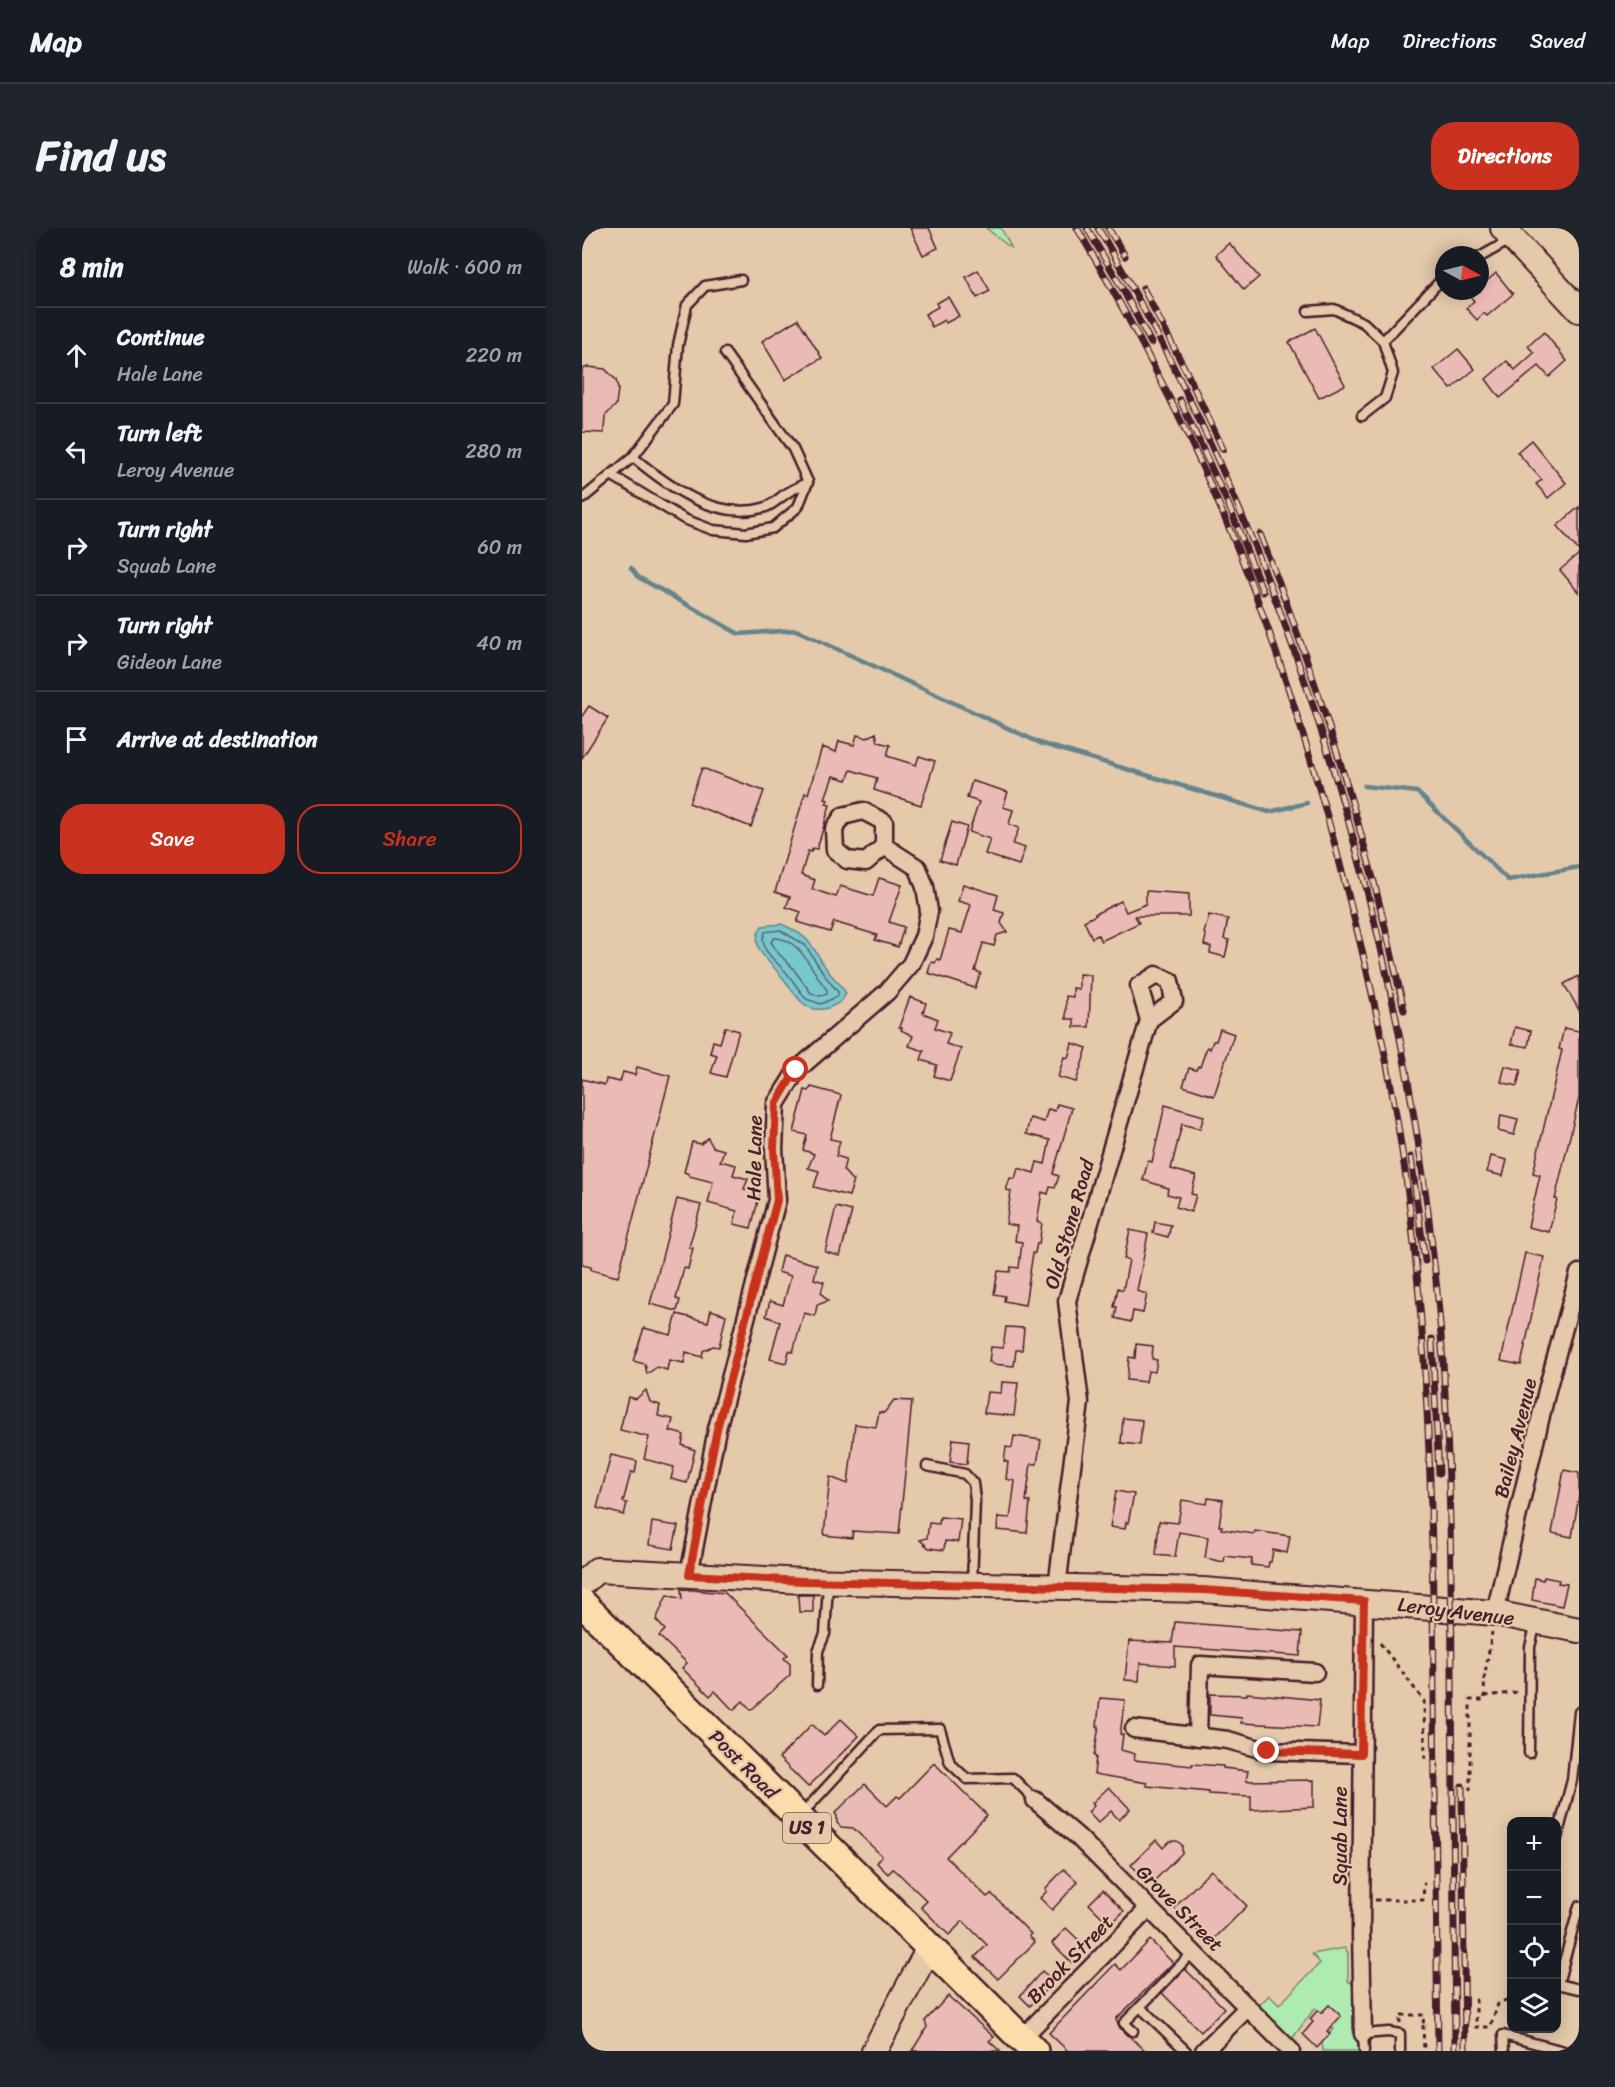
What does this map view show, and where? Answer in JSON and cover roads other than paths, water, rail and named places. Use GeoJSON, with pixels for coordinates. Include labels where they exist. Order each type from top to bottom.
{"type":"FeatureCollection","features":[{"type":"Feature","properties":{"kind":"main road","name":"Post Road"},"geometry":{"type":"LineString","coordinates":[[582,1604],[798,1819],[930,1946],[1023,2044]]}},
{"type":"Feature","properties":{"kind":"street"},"geometry":{"type":"LineString","coordinates":[[1508,233],[1579,310]]}},
{"type":"Feature","properties":{"kind":"street","name":"Hale Lane"},"geometry":{"type":"LineString","coordinates":[[689,1575],[717,1429],[777,1200],[774,1149],[776,1104],[796,1070],[887,992],[911,964],[924,936],[929,911],[925,887],[918,868],[884,846]]}},
{"type":"Feature","properties":{"kind":"street","name":"Old Stone Road"},"geometry":{"type":"LineString","coordinates":[[1057,1587],[1080,1402],[1067,1301],[1149,1020]]}},
{"type":"Feature","properties":{"kind":"street","name":"Bailey Avenue"},"geometry":{"type":"LineString","coordinates":[[1495,1613],[1547,1390],[1579,1273]]}},
{"type":"Feature","properties":{"kind":"street","name":"Leroy Avenue"},"geometry":{"type":"LineString","coordinates":[[582,1584],[597,1570],[828,1581],[1203,1590],[1495,1613],[1579,1630]]}},
{"type":"Feature","properties":{"kind":"street","name":"Squab Lane"},"geometry":{"type":"LineString","coordinates":[[1364,1601],[1361,1754],[1364,2043]]}},
{"type":"Feature","properties":{"kind":"street"},"geometry":{"type":"LineString","coordinates":[[1198,1737],[1200,1665],[1315,1672]]}},
{"type":"Feature","properties":{"kind":"street"},"geometry":{"type":"LineString","coordinates":[[1134,1729],[1228,1740],[1267,1751],[1361,1754]]}},
{"type":"Feature","properties":{"kind":"street","name":"Grove Street"},"geometry":{"type":"LineString","coordinates":[[1035,1800],[1078,1837],[1291,2051]]}},
{"type":"Feature","properties":{"kind":"street","name":"Brook Street"},"geometry":{"type":"LineString","coordinates":[[1023,2044],[1149,1908]]}},
{"type":"Feature","properties":{"kind":"street"},"geometry":{"type":"LineString","coordinates":[[874,2051],[930,1946]]}},
{"type":"Feature","properties":{"kind":"street"},"geometry":{"type":"LineString","coordinates":[[1204,2051],[1248,2007]]}},
{"type":"Feature","properties":{"kind":"lane"},"geometry":{"type":"LineString","coordinates":[[1489,249],[1508,233]]}},
{"type":"Feature","properties":{"kind":"lane"},"geometry":{"type":"LineString","coordinates":[[582,500],[633,457],[673,404],[678,345],[687,305],[705,286],[741,280]]}},
{"type":"Feature","properties":{"kind":"lane"},"geometry":{"type":"LineString","coordinates":[[1383,341],[1435,286]]}},
{"type":"Feature","properties":{"kind":"lane"},"geometry":{"type":"LineString","coordinates":[[1308,311],[1334,309],[1364,323],[1383,341],[1393,373],[1385,398],[1362,416]]}},
{"type":"Feature","properties":{"kind":"lane"},"geometry":{"type":"LineString","coordinates":[[611,475],[684,519],[713,530],[746,533],[773,528],[798,507],[808,483],[792,449],[726,353]]}},
{"type":"Feature","properties":{"kind":"lane"},"geometry":{"type":"LineString","coordinates":[[633,457],[651,473],[690,497],[719,509],[746,511],[766,508],[808,483]]}},
{"type":"Feature","properties":{"kind":"lane"},"geometry":{"type":"LineString","coordinates":[[927,1466],[965,1474],[973,1483],[975,1500],[972,1584]]}},
{"type":"Feature","properties":{"kind":"lane"},"geometry":{"type":"LineString","coordinates":[[818,1685],[818,1651],[825,1634],[828,1581]]}},
{"type":"Feature","properties":{"kind":"lane"},"geometry":{"type":"LineString","coordinates":[[1529,1753],[1530,1647],[1536,1622]]}},
{"type":"Feature","properties":{"kind":"lane"},"geometry":{"type":"LineString","coordinates":[[1561,1823],[1572,1780],[1579,1712]]}},
{"type":"Feature","properties":{"kind":"lane"},"geometry":{"type":"LineString","coordinates":[[798,1819],[879,1730],[940,1729],[950,1763],[967,1779],[1012,1778],[1035,1800]]}},
{"type":"Feature","properties":{"kind":"lane"},"geometry":{"type":"LineString","coordinates":[[1558,1979],[1579,1906]]}},
{"type":"Feature","properties":{"kind":"lane"},"geometry":{"type":"LineString","coordinates":[[1133,2031],[1124,2023],[1193,1952]]}},
{"type":"Feature","properties":{"kind":"lane"},"geometry":{"type":"LineString","coordinates":[[1561,1985],[1579,1989]]}},
{"type":"Feature","properties":{"kind":"lane"},"geometry":{"type":"LineString","coordinates":[[1140,2007],[1186,2051]]}},
{"type":"Feature","properties":{"kind":"lane"},"geometry":{"type":"LineString","coordinates":[[1364,2043],[1389,2032],[1400,2034],[1400,2051]]}},
{"type":"Feature","properties":{"kind":"lane"},"geometry":{"type":"LineString","coordinates":[[1504,2051],[1503,2035],[1564,2051]]}},
{"type":"Feature","properties":{"kind":"water"},"geometry":{"type":"Polygon","coordinates":[[[781,924],[805,938],[840,985],[846,994],[838,1003],[820,1009],[806,1005],[762,954],[757,941],[762,926],[781,924]]]}},
{"type":"Feature","properties":{"kind":"waterway"},"geometry":{"type":"LineString","coordinates":[[631,568],[638,577],[739,634],[796,630],[1040,743],[1269,812],[1307,803]]}},
{"type":"Feature","properties":{"kind":"waterway"},"geometry":{"type":"LineString","coordinates":[[1364,786],[1417,792],[1508,880],[1579,867]]}},
{"type":"Feature","properties":{"kind":"railway"},"geometry":{"type":"LineString","coordinates":[[1077,228],[1132,325],[1182,424],[1249,577],[1290,692],[1319,787],[1356,924],[1384,1049],[1406,1176],[1417,1278],[1426,1398],[1433,1579],[1438,2051]]}},
{"type":"Feature","properties":{"kind":"railway"},"geometry":{"type":"LineString","coordinates":[[1087,228],[1151,343]]}},
{"type":"Feature","properties":{"kind":"railway"},"geometry":{"type":"LineString","coordinates":[[1098,228],[1166,353],[1228,482],[1281,615],[1328,751],[1367,890],[1398,1030],[1422,1171],[1439,1312],[1446,1402],[1451,1582],[1455,2051]]}},
{"type":"Feature","properties":{"kind":"railway"},"geometry":{"type":"LineString","coordinates":[[1108,228],[1125,256]]}},
{"type":"Feature","properties":{"kind":"railway"},"geometry":{"type":"LineString","coordinates":[[1143,288],[1223,449]]}},
{"type":"Feature","properties":{"kind":"railway"},"geometry":{"type":"LineString","coordinates":[[1180,400],[1229,506],[1263,592]]}},
{"type":"Feature","properties":{"kind":"railway"},"geometry":{"type":"LineString","coordinates":[[1260,534],[1303,651],[1342,769],[1376,889],[1404,1010]]}},
{"type":"Feature","properties":{"kind":"railway"},"geometry":{"type":"LineString","coordinates":[[1411,1157],[1425,1261]]}},
{"type":"Feature","properties":{"kind":"railway"},"geometry":{"type":"LineString","coordinates":[[1432,1339],[1439,1473]]}},
{"type":"Feature","properties":{"kind":"railway"},"geometry":{"type":"LineString","coordinates":[[1462,1786],[1465,2051]]}}]}
